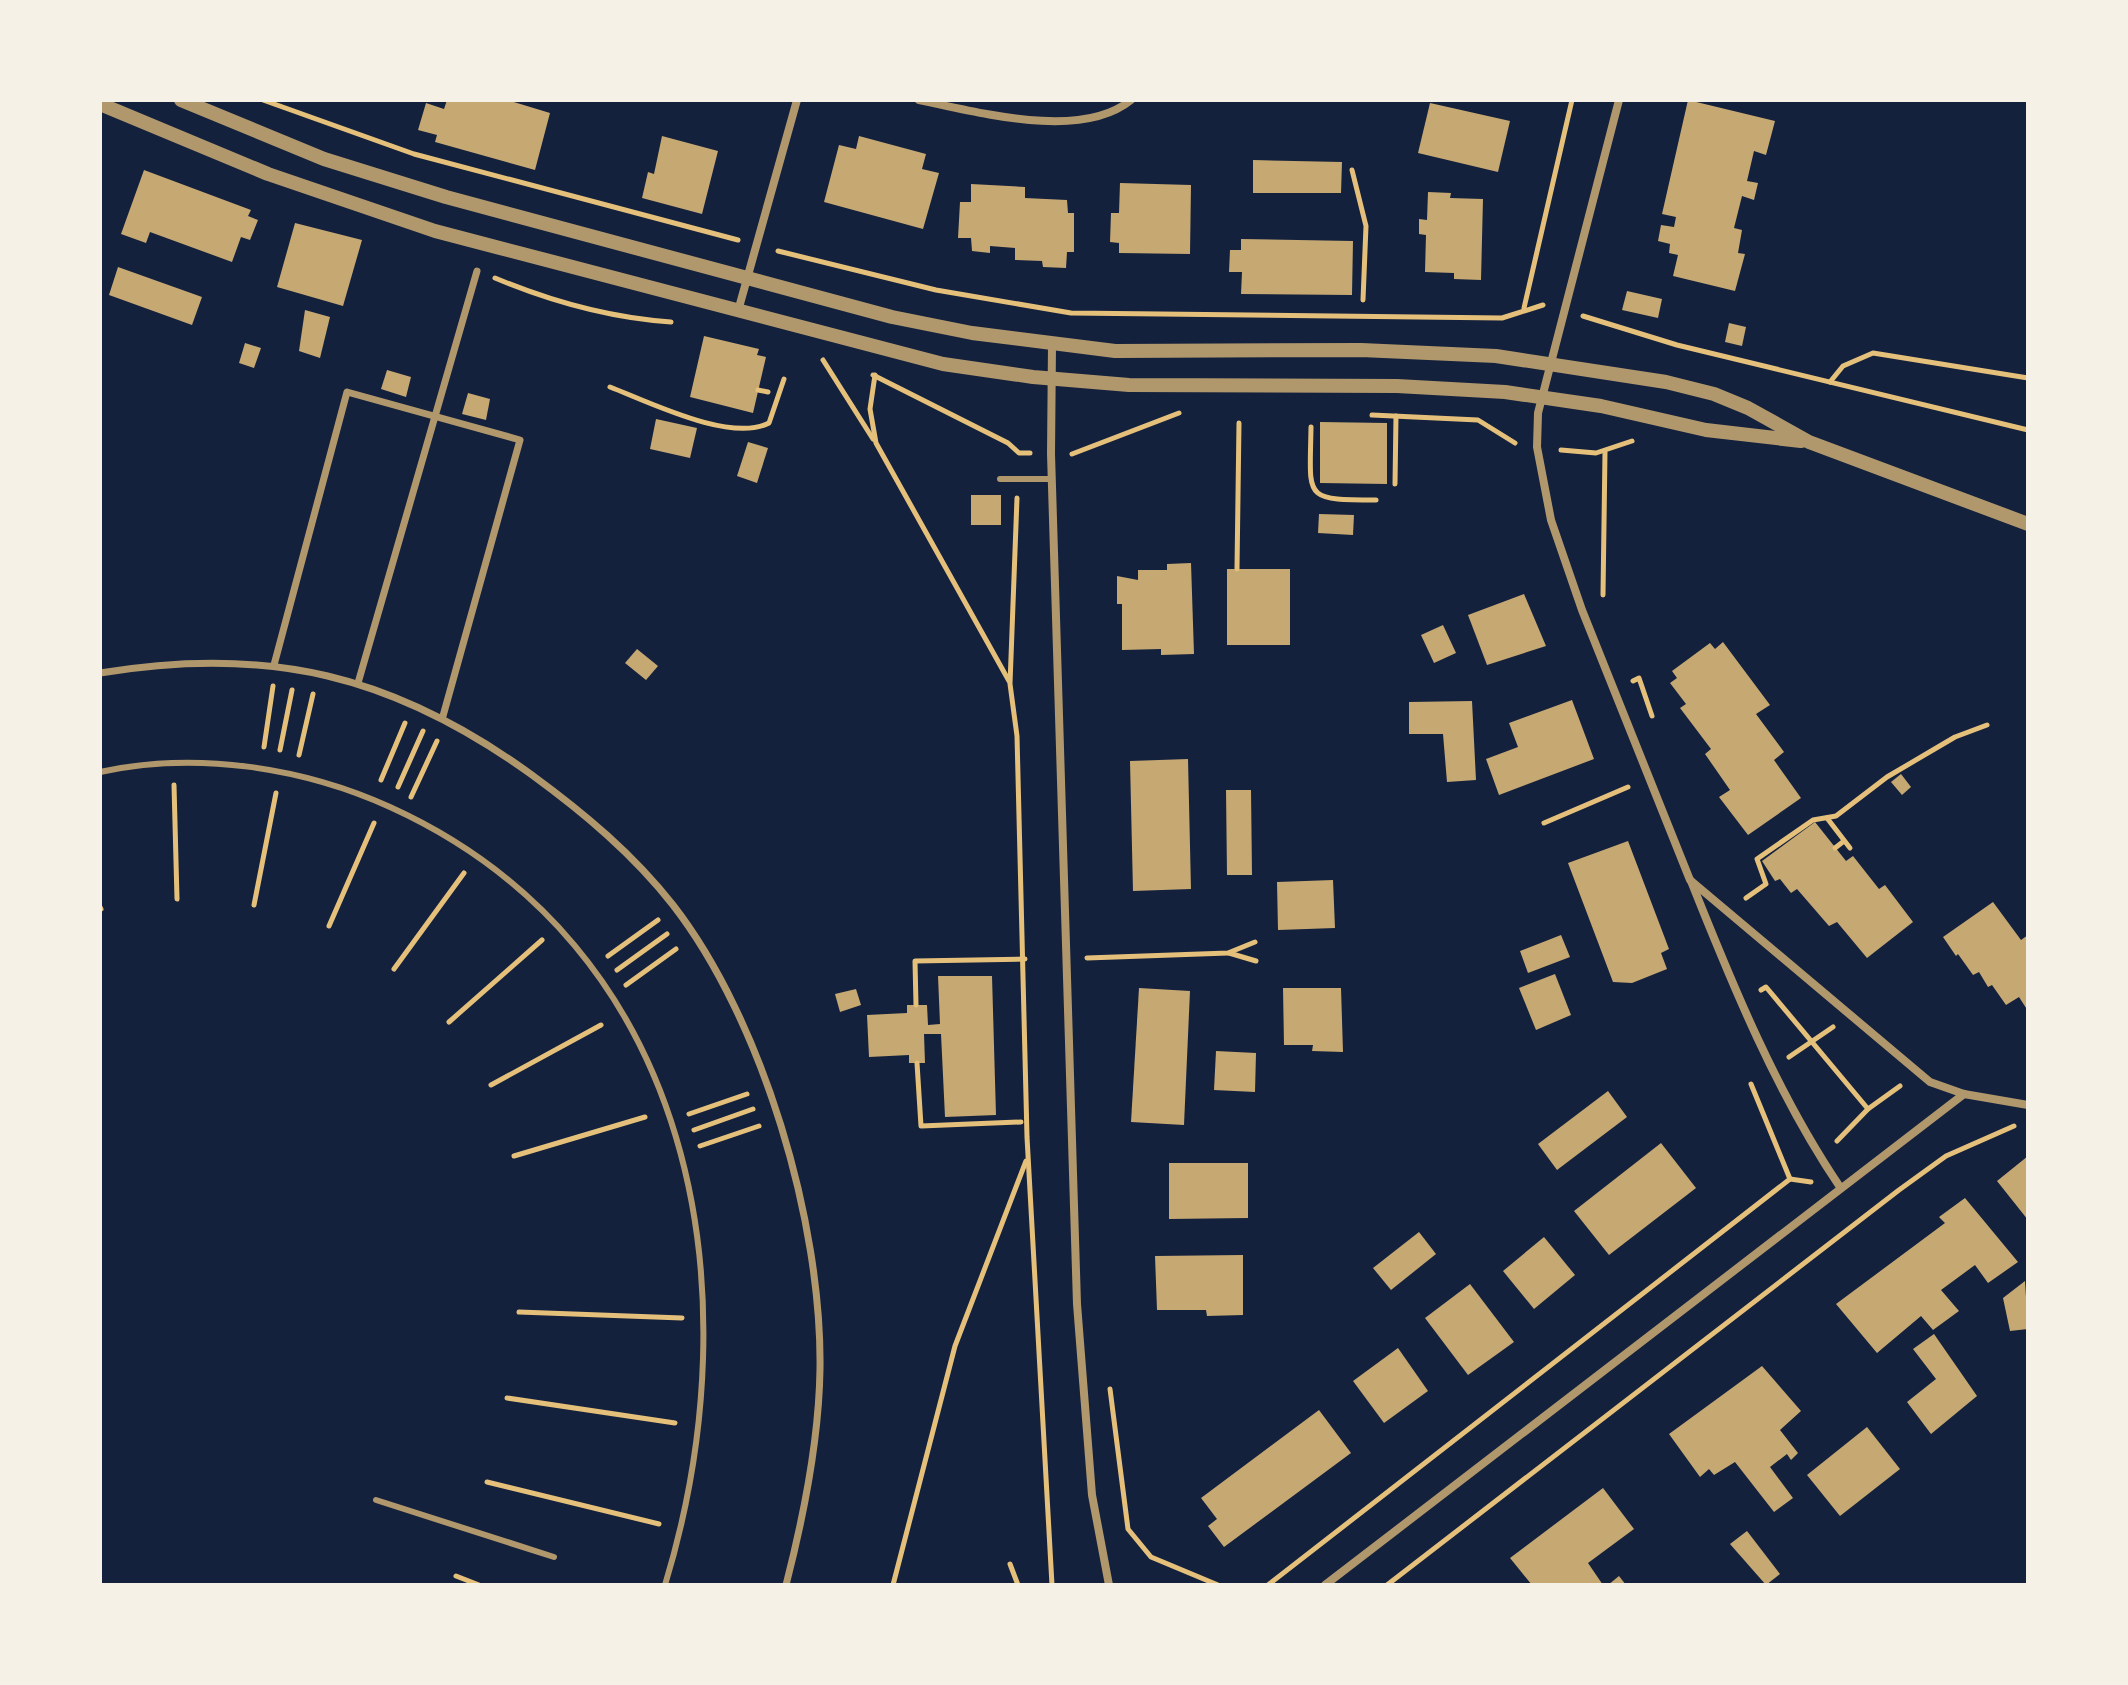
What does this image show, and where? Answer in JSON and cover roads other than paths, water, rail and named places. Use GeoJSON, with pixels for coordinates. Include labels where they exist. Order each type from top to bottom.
{"type":"FeatureCollection","features":[{"type":"Feature","properties":{"kind":"street"},"geometry":{"type":"LineString","coordinates":[[181,100],[339,164],[892,317],[1052,345],[1115,351],[1414,352],[1552,362],[1714,394],[1748,408],[1809,442],[2028,524]]}},
{"type":"Feature","properties":{"kind":"street"},"geometry":{"type":"LineString","coordinates":[[738,312],[797,100]]}},
{"type":"Feature","properties":{"kind":"street"},"geometry":{"type":"LineString","coordinates":[[919,100],[998,116],[1074,119],[1096,119],[1118,110],[1131,100]]}},
{"type":"Feature","properties":{"kind":"street"},"geometry":{"type":"LineString","coordinates":[[1619,100],[1541,396],[1537,447],[1551,520],[1582,610],[1690,880],[1774,1066],[1821,1158],[1840,1187]]}},
{"type":"Feature","properties":{"kind":"street"},"geometry":{"type":"LineString","coordinates":[[100,104],[268,174],[435,231],[910,357],[1052,379],[1129,385],[1397,386],[1541,396],[1706,430],[1809,442]]}},
{"type":"Feature","properties":{"kind":"street"},"geometry":{"type":"LineString","coordinates":[[358,683],[477,271]]}},
{"type":"Feature","properties":{"kind":"street"},"geometry":{"type":"LineString","coordinates":[[1052,345],[1052,479],[1077,1304],[1092,1495],[1109,1585]]}},
{"type":"Feature","properties":{"kind":"street"},"geometry":{"type":"LineString","coordinates":[[275,665],[347,392],[520,440],[445,718]]}},
{"type":"Feature","properties":{"kind":"street"},"geometry":{"type":"LineString","coordinates":[[100,673],[208,662],[275,665],[358,683],[431,711],[506,756],[595,824],[638,864],[675,907],[743,1028],[773,1102],[801,1192],[815,1288],[820,1369],[801,1528],[786,1585]]}},
{"type":"Feature","properties":{"kind":"street"},"geometry":{"type":"LineString","coordinates":[[1690,880],[1919,1073],[1943,1089],[2028,1105]]}},
{"type":"Feature","properties":{"kind":"street"},"geometry":{"type":"LineString","coordinates":[[1325,1585],[1964,1094]]}},
{"type":"Feature","properties":{"kind":"lane"},"geometry":{"type":"LineString","coordinates":[[1000,479],[1052,479]]}},
{"type":"Feature","properties":{"kind":"lane"},"geometry":{"type":"LineString","coordinates":[[100,772],[173,764],[260,769],[294,775],[386,805],[477,856],[504,876],[558,926],[603,981],[623,1013],[669,1110],[694,1200],[703,1319],[699,1426],[680,1530],[665,1585]]}},
{"type":"Feature","properties":{"kind":"lane"},"geometry":{"type":"LineString","coordinates":[[376,1500],[554,1557]]}}]}
